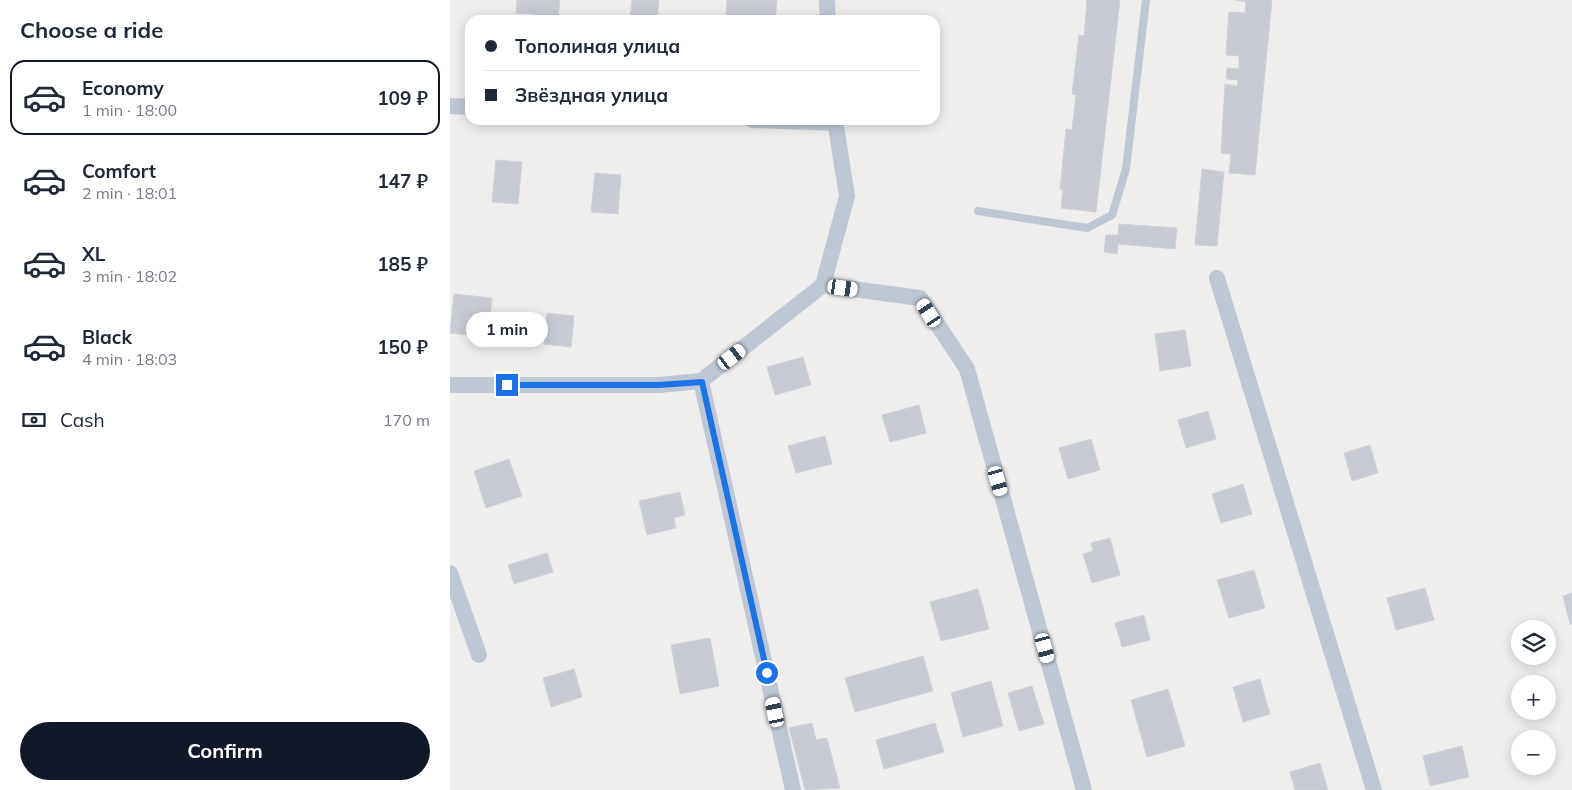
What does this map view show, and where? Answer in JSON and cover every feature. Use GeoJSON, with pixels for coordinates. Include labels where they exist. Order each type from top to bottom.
{"type":"FeatureCollection","features":[{"type":"Feature","properties":{"kind":"street"},"geometry":{"type":"LineString","coordinates":[[827,0],[828,15]]}},
{"type":"Feature","properties":{"kind":"street"},"geometry":{"type":"LineString","coordinates":[[450,106],[465,107]]}},
{"type":"Feature","properties":{"kind":"street"},"geometry":{"type":"LineString","coordinates":[[450,385],[659,385],[702,382],[824,285],[847,196],[836,125]]}},
{"type":"Feature","properties":{"kind":"street"},"geometry":{"type":"LineString","coordinates":[[1217,278],[1374,790]]}},
{"type":"Feature","properties":{"kind":"street"},"geometry":{"type":"LineString","coordinates":[[824,285],[920,298],[966,370],[1084,790]]}},
{"type":"Feature","properties":{"kind":"street"},"geometry":{"type":"LineString","coordinates":[[702,382],[793,790]]}},
{"type":"Feature","properties":{"kind":"street"},"geometry":{"type":"LineString","coordinates":[[450,573],[480,655]]}},
{"type":"Feature","properties":{"kind":"lane"},"geometry":{"type":"LineString","coordinates":[[978,211],[1087,228],[1112,214],[1126,169],[1146,0]]}},
{"type":"Feature","properties":{"kind":"building"},"geometry":{"type":"Polygon","coordinates":[[[517,0],[560,0],[558,15],[516,13],[517,0]]]}},
{"type":"Feature","properties":{"kind":"building"},"geometry":{"type":"Polygon","coordinates":[[[632,0],[659,0],[658,15],[630,15],[632,0]]]}},
{"type":"Feature","properties":{"kind":"building"},"geometry":{"type":"Polygon","coordinates":[[[727,0],[777,0],[776,15],[726,15],[727,0]]]}},
{"type":"Feature","properties":{"kind":"building"},"geometry":{"type":"Polygon","coordinates":[[[1087,0],[1120,0],[1096,212],[1061,208],[1063,190],[1060,189],[1066,129],[1072,130],[1076,95],[1072,94],[1079,35],[1084,36],[1087,0]]]}},
{"type":"Feature","properties":{"kind":"building"},"geometry":{"type":"Polygon","coordinates":[[[1235,0],[1272,0],[1255,175],[1229,173],[1231,154],[1221,153],[1225,84],[1237,86],[1238,80],[1226,79],[1227,68],[1239,69],[1239,56],[1226,55],[1229,12],[1245,13],[1246,2],[1235,0]]]}},
{"type":"Feature","properties":{"kind":"building"},"geometry":{"type":"Polygon","coordinates":[[[496,160],[522,162],[518,204],[492,202],[496,160]]]}},
{"type":"Feature","properties":{"kind":"building"},"geometry":{"type":"Polygon","coordinates":[[[1202,169],[1224,172],[1217,246],[1195,245],[1202,169]]]}},
{"type":"Feature","properties":{"kind":"building"},"geometry":{"type":"Polygon","coordinates":[[[595,173],[621,175],[618,214],[591,212],[595,173]]]}},
{"type":"Feature","properties":{"kind":"building"},"geometry":{"type":"Polygon","coordinates":[[[1119,224],[1177,228],[1175,249],[1118,244],[1117,254],[1104,252],[1106,235],[1118,235],[1119,224]]]}},
{"type":"Feature","properties":{"kind":"building"},"geometry":{"type":"Polygon","coordinates":[[[454,294],[492,298],[488,337],[450,333],[454,294]]]}},
{"type":"Feature","properties":{"kind":"building"},"geometry":{"type":"Polygon","coordinates":[[[547,313],[574,316],[571,347],[544,344],[547,313]]]}},
{"type":"Feature","properties":{"kind":"building"},"geometry":{"type":"Polygon","coordinates":[[[1185,330],[1191,366],[1160,371],[1155,334],[1185,330]]]}},
{"type":"Feature","properties":{"kind":"building"},"geometry":{"type":"Polygon","coordinates":[[[803,357],[811,385],[775,395],[767,367],[803,357]]]}},
{"type":"Feature","properties":{"kind":"building"},"geometry":{"type":"Polygon","coordinates":[[[919,405],[926,433],[890,442],[882,415],[919,405]]]}},
{"type":"Feature","properties":{"kind":"building"},"geometry":{"type":"Polygon","coordinates":[[[1208,411],[1216,439],[1186,448],[1178,420],[1208,411]]]}},
{"type":"Feature","properties":{"kind":"building"},"geometry":{"type":"Polygon","coordinates":[[[825,436],[832,464],[796,473],[788,446],[825,436]]]}},
{"type":"Feature","properties":{"kind":"building"},"geometry":{"type":"Polygon","coordinates":[[[1091,439],[1100,470],[1068,479],[1059,448],[1091,439]]]}},
{"type":"Feature","properties":{"kind":"building"},"geometry":{"type":"Polygon","coordinates":[[[1370,445],[1378,473],[1352,481],[1344,453],[1370,445]]]}},
{"type":"Feature","properties":{"kind":"building"},"geometry":{"type":"Polygon","coordinates":[[[509,459],[522,496],[486,508],[474,471],[509,459]]]}},
{"type":"Feature","properties":{"kind":"building"},"geometry":{"type":"Polygon","coordinates":[[[1243,484],[1252,514],[1221,523],[1212,494],[1243,484]]]}},
{"type":"Feature","properties":{"kind":"building"},"geometry":{"type":"Polygon","coordinates":[[[680,492],[685,515],[674,518],[676,528],[647,535],[639,501],[680,492]]]}},
{"type":"Feature","properties":{"kind":"building"},"geometry":{"type":"Polygon","coordinates":[[[1110,538],[1120,575],[1092,583],[1083,554],[1093,551],[1091,543],[1110,538]]]}},
{"type":"Feature","properties":{"kind":"building"},"geometry":{"type":"Polygon","coordinates":[[[547,553],[553,572],[514,584],[508,565],[547,553]]]}},
{"type":"Feature","properties":{"kind":"building"},"geometry":{"type":"Polygon","coordinates":[[[1254,570],[1265,608],[1229,618],[1217,580],[1254,570]]]}},
{"type":"Feature","properties":{"kind":"building"},"geometry":{"type":"Polygon","coordinates":[[[1425,588],[1434,620],[1396,630],[1387,598],[1425,588]]]}},
{"type":"Feature","properties":{"kind":"building"},"geometry":{"type":"Polygon","coordinates":[[[978,589],[989,629],[941,641],[930,602],[978,589]]]}},
{"type":"Feature","properties":{"kind":"building"},"geometry":{"type":"Polygon","coordinates":[[[1572,593],[1572,624],[1570,624],[1563,596],[1572,593]]]}},
{"type":"Feature","properties":{"kind":"building"},"geometry":{"type":"Polygon","coordinates":[[[1144,615],[1150,640],[1122,647],[1115,623],[1144,615]]]}},
{"type":"Feature","properties":{"kind":"building"},"geometry":{"type":"Polygon","coordinates":[[[710,638],[719,686],[680,694],[671,645],[710,638]]]}},
{"type":"Feature","properties":{"kind":"building"},"geometry":{"type":"Polygon","coordinates":[[[923,656],[933,691],[855,712],[845,678],[923,656]]]}},
{"type":"Feature","properties":{"kind":"building"},"geometry":{"type":"Polygon","coordinates":[[[574,669],[582,697],[551,707],[543,678],[574,669]]]}},
{"type":"Feature","properties":{"kind":"building"},"geometry":{"type":"Polygon","coordinates":[[[1260,679],[1270,714],[1243,722],[1233,687],[1260,679]]]}},
{"type":"Feature","properties":{"kind":"building"},"geometry":{"type":"Polygon","coordinates":[[[991,681],[1003,726],[963,737],[951,693],[991,681]]]}},
{"type":"Feature","properties":{"kind":"building"},"geometry":{"type":"Polygon","coordinates":[[[1032,686],[1044,724],[1019,731],[1008,693],[1032,686]]]}},
{"type":"Feature","properties":{"kind":"building"},"geometry":{"type":"Polygon","coordinates":[[[1168,689],[1185,746],[1147,757],[1131,700],[1168,689]]]}},
{"type":"Feature","properties":{"kind":"building"},"geometry":{"type":"Polygon","coordinates":[[[812,723],[816,740],[827,738],[840,788],[805,790],[789,728],[812,723]]]}},
{"type":"Feature","properties":{"kind":"building"},"geometry":{"type":"Polygon","coordinates":[[[935,723],[944,752],[884,769],[876,740],[935,723]]]}},
{"type":"Feature","properties":{"kind":"building"},"geometry":{"type":"Polygon","coordinates":[[[1462,746],[1469,777],[1430,786],[1423,756],[1462,746]]]}},
{"type":"Feature","properties":{"kind":"building"},"geometry":{"type":"Polygon","coordinates":[[[1320,763],[1328,790],[1295,790],[1290,772],[1320,763]]]}},
{"type":"Feature","properties":{"kind":"route"},"geometry":{"type":"LineString","coordinates":[[507,385],[659,385],[702,382],[767,673]]}}]}
